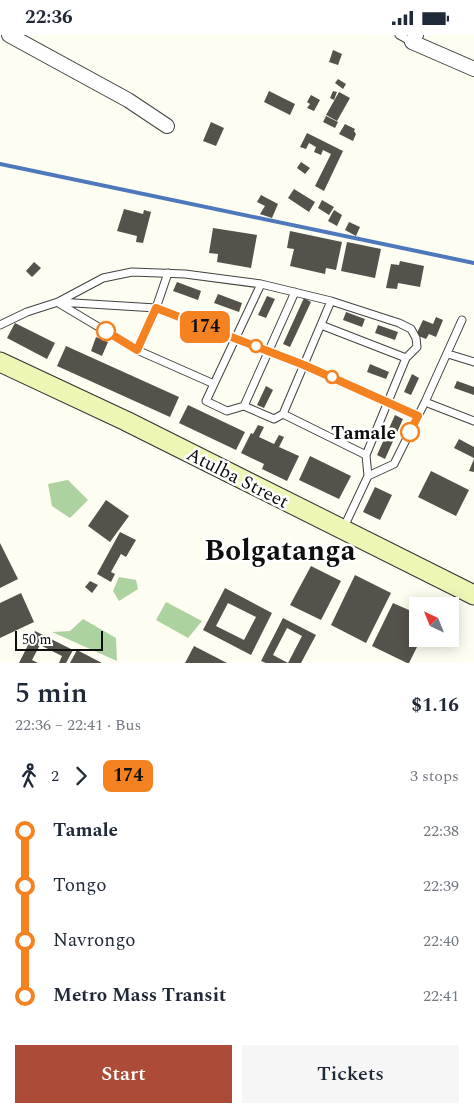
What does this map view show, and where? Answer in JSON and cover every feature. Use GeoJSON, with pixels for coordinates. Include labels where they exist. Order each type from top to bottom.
{"type":"FeatureCollection","features":[{"type":"Feature","properties":{"kind":"street"},"geometry":{"type":"LineString","coordinates":[[9,35],[128,100],[168,126]]}},
{"type":"Feature","properties":{"kind":"street"},"geometry":{"type":"LineString","coordinates":[[414,38],[474,69]]}},
{"type":"Feature","properties":{"kind":"street","name":"Atulba Street"},"geometry":{"type":"LineString","coordinates":[[0,362],[126,421],[474,595]]}},
{"type":"Feature","properties":{"kind":"lane"},"geometry":{"type":"LineString","coordinates":[[399,35],[414,38]]}},
{"type":"Feature","properties":{"kind":"lane"},"geometry":{"type":"LineString","coordinates":[[0,325],[27,312],[58,302],[103,278],[132,271],[185,273],[260,284],[331,301],[399,323],[411,329],[416,338],[417,347],[406,358],[366,455],[368,476],[343,529]]}},
{"type":"Feature","properties":{"kind":"lane"},"geometry":{"type":"LineString","coordinates":[[137,350],[156,308],[168,273]]}},
{"type":"Feature","properties":{"kind":"lane"},"geometry":{"type":"LineString","coordinates":[[260,284],[206,401],[227,411],[244,406],[274,419],[282,414],[331,301]]}},
{"type":"Feature","properties":{"kind":"lane"},"geometry":{"type":"LineString","coordinates":[[244,406],[295,292]]}},
{"type":"Feature","properties":{"kind":"lane"},"geometry":{"type":"LineString","coordinates":[[58,302],[156,308],[304,365],[418,416]]}},
{"type":"Feature","properties":{"kind":"lane"},"geometry":{"type":"LineString","coordinates":[[58,302],[137,350],[214,384]]}},
{"type":"Feature","properties":{"kind":"lane"},"geometry":{"type":"LineString","coordinates":[[368,476],[394,464],[448,354],[462,320]]}},
{"type":"Feature","properties":{"kind":"lane"},"geometry":{"type":"LineString","coordinates":[[321,325],[406,358]]}},
{"type":"Feature","properties":{"kind":"lane"},"geometry":{"type":"LineString","coordinates":[[448,354],[474,362]]}},
{"type":"Feature","properties":{"kind":"lane"},"geometry":{"type":"LineString","coordinates":[[425,402],[474,421]]}},
{"type":"Feature","properties":{"kind":"lane"},"geometry":{"type":"LineString","coordinates":[[282,414],[366,455]]}},
{"type":"Feature","properties":{"kind":"green space"},"geometry":{"type":"Polygon","coordinates":[[[68,480],[88,500],[70,518],[52,506],[48,484],[68,480]]]}},
{"type":"Feature","properties":{"kind":"green space"},"geometry":{"type":"Polygon","coordinates":[[[119,577],[136,580],[138,589],[119,601],[113,591],[119,577]]]}},
{"type":"Feature","properties":{"kind":"green space"},"geometry":{"type":"Polygon","coordinates":[[[166,602],[202,621],[188,638],[156,620],[166,602]]]}},
{"type":"Feature","properties":{"kind":"green space"},"geometry":{"type":"Polygon","coordinates":[[[83,619],[116,638],[117,661],[52,632],[70,631],[83,619]]]}},
{"type":"Feature","properties":{"kind":"building"},"geometry":{"type":"Polygon","coordinates":[[[333,50],[342,54],[338,65],[329,62],[333,50]]]}},
{"type":"Feature","properties":{"kind":"building"},"geometry":{"type":"Polygon","coordinates":[[[338,79],[346,84],[343,89],[335,83],[338,79]]]}},
{"type":"Feature","properties":{"kind":"building"},"geometry":{"type":"Polygon","coordinates":[[[269,91],[295,104],[290,115],[264,102],[269,91]]]}},
{"type":"Feature","properties":{"kind":"building"},"geometry":{"type":"Polygon","coordinates":[[[333,91],[337,92],[334,100],[330,98],[333,91]]]}},
{"type":"Feature","properties":{"kind":"building"},"geometry":{"type":"Polygon","coordinates":[[[339,92],[350,98],[337,121],[326,115],[339,92]]]}},
{"type":"Feature","properties":{"kind":"building"},"geometry":{"type":"Polygon","coordinates":[[[311,95],[320,100],[314,111],[307,108],[310,104],[307,102],[311,95]]]}},
{"type":"Feature","properties":{"kind":"building"},"geometry":{"type":"Polygon","coordinates":[[[326,116],[338,122],[335,128],[323,122],[326,116]]]}},
{"type":"Feature","properties":{"kind":"building"},"geometry":{"type":"Polygon","coordinates":[[[211,122],[224,128],[216,146],[203,141],[211,122]]]}},
{"type":"Feature","properties":{"kind":"building"},"geometry":{"type":"Polygon","coordinates":[[[345,124],[355,129],[356,134],[353,141],[339,134],[345,124]]]}},
{"type":"Feature","properties":{"kind":"building"},"geometry":{"type":"Polygon","coordinates":[[[307,133],[343,151],[324,191],[315,186],[331,154],[323,150],[321,155],[314,152],[316,147],[309,143],[306,149],[300,147],[307,133]]]}},
{"type":"Feature","properties":{"kind":"building"},"geometry":{"type":"Polygon","coordinates":[[[301,162],[310,168],[305,174],[297,168],[301,162]]]}},
{"type":"Feature","properties":{"kind":"building"},"geometry":{"type":"Polygon","coordinates":[[[294,189],[315,202],[309,212],[288,198],[294,189]]]}},
{"type":"Feature","properties":{"kind":"building"},"geometry":{"type":"Polygon","coordinates":[[[261,195],[278,204],[272,218],[260,214],[265,206],[257,202],[261,195]]]}},
{"type":"Feature","properties":{"kind":"building"},"geometry":{"type":"Polygon","coordinates":[[[322,200],[334,207],[329,215],[318,208],[322,200]]]}},
{"type":"Feature","properties":{"kind":"building"},"geometry":{"type":"Polygon","coordinates":[[[124,209],[143,214],[144,210],[151,212],[143,243],[136,242],[137,236],[117,231],[124,209]]]}},
{"type":"Feature","properties":{"kind":"building"},"geometry":{"type":"Polygon","coordinates":[[[334,210],[342,215],[337,226],[328,221],[334,210]]]}},
{"type":"Feature","properties":{"kind":"building"},"geometry":{"type":"Polygon","coordinates":[[[349,222],[360,227],[356,236],[345,230],[349,222]]]}},
{"type":"Feature","properties":{"kind":"building"},"geometry":{"type":"Polygon","coordinates":[[[213,228],[257,235],[251,268],[217,262],[218,254],[209,253],[213,228]]]}},
{"type":"Feature","properties":{"kind":"building"},"geometry":{"type":"Polygon","coordinates":[[[290,231],[342,242],[336,270],[326,268],[325,274],[290,266],[294,249],[287,248],[290,231]]]}},
{"type":"Feature","properties":{"kind":"building"},"geometry":{"type":"Polygon","coordinates":[[[347,242],[381,249],[375,278],[341,271],[347,242]]]}},
{"type":"Feature","properties":{"kind":"building"},"geometry":{"type":"Polygon","coordinates":[[[400,261],[424,266],[420,287],[398,283],[397,289],[386,288],[391,264],[399,265],[400,261]]]}},
{"type":"Feature","properties":{"kind":"building"},"geometry":{"type":"Polygon","coordinates":[[[34,262],[41,268],[32,277],[26,271],[34,262]]]}},
{"type":"Feature","properties":{"kind":"building"},"geometry":{"type":"Polygon","coordinates":[[[177,282],[201,291],[198,300],[173,291],[177,282]]]}},
{"type":"Feature","properties":{"kind":"building"},"geometry":{"type":"Polygon","coordinates":[[[218,294],[242,303],[239,312],[214,303],[218,294]]]}},
{"type":"Feature","properties":{"kind":"building"},"geometry":{"type":"Polygon","coordinates":[[[267,296],[275,299],[266,318],[258,315],[267,296]]]}},
{"type":"Feature","properties":{"kind":"building"},"geometry":{"type":"Polygon","coordinates":[[[304,298],[311,302],[290,347],[283,344],[304,298]]]}},
{"type":"Feature","properties":{"kind":"building"},"geometry":{"type":"Polygon","coordinates":[[[346,312],[365,319],[362,327],[343,320],[346,312]]]}},
{"type":"Feature","properties":{"kind":"building"},"geometry":{"type":"Polygon","coordinates":[[[436,317],[443,320],[436,337],[429,334],[426,339],[416,335],[423,320],[433,324],[436,317]]]}},
{"type":"Feature","properties":{"kind":"building"},"geometry":{"type":"Polygon","coordinates":[[[15,323],[55,343],[47,359],[7,338],[15,323]]]}},
{"type":"Feature","properties":{"kind":"building"},"geometry":{"type":"Polygon","coordinates":[[[378,325],[398,332],[395,340],[375,333],[378,325]]]}},
{"type":"Feature","properties":{"kind":"building"},"geometry":{"type":"Polygon","coordinates":[[[96,337],[108,342],[102,356],[91,351],[96,337]]]}},
{"type":"Feature","properties":{"kind":"building"},"geometry":{"type":"Polygon","coordinates":[[[66,346],[179,397],[170,417],[57,366],[66,346]]]}},
{"type":"Feature","properties":{"kind":"building"},"geometry":{"type":"Polygon","coordinates":[[[370,364],[389,372],[386,379],[367,372],[370,364]]]}},
{"type":"Feature","properties":{"kind":"building"},"geometry":{"type":"Polygon","coordinates":[[[412,374],[419,378],[411,395],[404,392],[412,374]]]}},
{"type":"Feature","properties":{"kind":"building"},"geometry":{"type":"Polygon","coordinates":[[[457,381],[474,387],[474,395],[454,388],[457,381]]]}},
{"type":"Feature","properties":{"kind":"building"},"geometry":{"type":"Polygon","coordinates":[[[266,386],[273,390],[264,408],[257,405],[266,386]]]}},
{"type":"Feature","properties":{"kind":"building"},"geometry":{"type":"Polygon","coordinates":[[[188,405],[245,432],[236,450],[179,423],[188,405]]]}},
{"type":"Feature","properties":{"kind":"building"},"geometry":{"type":"Polygon","coordinates":[[[395,415],[403,419],[385,459],[377,455],[395,415]]]}},
{"type":"Feature","properties":{"kind":"building"},"geometry":{"type":"Polygon","coordinates":[[[258,425],[264,427],[259,437],[274,444],[279,435],[284,437],[279,447],[299,456],[287,481],[262,469],[264,464],[241,453],[251,433],[253,434],[258,425]]]}},
{"type":"Feature","properties":{"kind":"building"},"geometry":{"type":"Polygon","coordinates":[[[459,439],[474,447],[474,458],[454,448],[459,439]]]}},
{"type":"Feature","properties":{"kind":"building"},"geometry":{"type":"Polygon","coordinates":[[[310,456],[351,476],[339,499],[299,480],[310,456]]]}},
{"type":"Feature","properties":{"kind":"building"},"geometry":{"type":"Polygon","coordinates":[[[474,459],[474,472],[469,471],[474,459]]]}},
{"type":"Feature","properties":{"kind":"building"},"geometry":{"type":"Polygon","coordinates":[[[431,471],[469,490],[456,516],[418,497],[431,471]]]}},
{"type":"Feature","properties":{"kind":"building"},"geometry":{"type":"Polygon","coordinates":[[[375,487],[392,495],[380,520],[363,512],[375,487]]]}},
{"type":"Feature","properties":{"kind":"building"},"geometry":{"type":"Polygon","coordinates":[[[106,500],[129,516],[110,542],[88,526],[106,500]]]}},
{"type":"Feature","properties":{"kind":"building"},"geometry":{"type":"Polygon","coordinates":[[[120,532],[136,540],[126,557],[121,554],[111,572],[115,574],[111,582],[97,574],[120,532]]]}},
{"type":"Feature","properties":{"kind":"building"},"geometry":{"type":"Polygon","coordinates":[[[0,543],[18,579],[0,588],[0,543]]]}},
{"type":"Feature","properties":{"kind":"building"},"geometry":{"type":"Polygon","coordinates":[[[311,566],[341,581],[321,620],[290,605],[311,566]]]}},
{"type":"Feature","properties":{"kind":"building"},"geometry":{"type":"Polygon","coordinates":[[[355,575],[391,593],[366,643],[331,625],[355,575]]]}},
{"type":"Feature","properties":{"kind":"building"},"geometry":{"type":"Polygon","coordinates":[[[90,581],[98,585],[92,593],[85,587],[90,581]]]}},
{"type":"Feature","properties":{"kind":"building"},"geometry":{"type":"Polygon","coordinates":[[[225,588],[272,613],[251,655],[203,630],[225,588]],[[228,603],[216,626],[244,640],[256,617],[228,603]]]}},
{"type":"Feature","properties":{"kind":"building"},"geometry":{"type":"Polygon","coordinates":[[[21,593],[34,622],[0,638],[0,603],[21,593]]]}},
{"type":"Feature","properties":{"kind":"building"},"geometry":{"type":"Polygon","coordinates":[[[393,603],[409,610],[409,647],[417,647],[409,663],[372,646],[393,603]]]}},
{"type":"Feature","properties":{"kind":"building"},"geometry":{"type":"Polygon","coordinates":[[[283,618],[316,635],[301,663],[288,663],[266,663],[261,661],[283,618]],[[287,628],[273,655],[288,663],[302,636],[287,628]]]}},
{"type":"Feature","properties":{"kind":"building"},"geometry":{"type":"Polygon","coordinates":[[[35,631],[73,650],[66,663],[59,663],[62,656],[40,645],[32,660],[38,663],[19,663],[35,631]]]}},
{"type":"Feature","properties":{"kind":"building"},"geometry":{"type":"Polygon","coordinates":[[[194,646],[227,663],[185,663],[194,646]]]}},
{"type":"Feature","properties":{"kind":"building"},"geometry":{"type":"Polygon","coordinates":[[[77,650],[102,663],[70,663],[77,650]]]}},
{"type":"Feature","properties":{"kind":"waterway"},"geometry":{"type":"LineString","coordinates":[[0,164],[474,263]]}},
{"type":"Feature","properties":{"kind":"bus line","name":"174"},"geometry":{"type":"LineString","coordinates":[[106,331],[137,350],[156,308],[304,365],[418,416],[410,432]]}},
{"type":"Feature","properties":{"kind":"place","name":"Tamale"},"geometry":{"type":"Point","coordinates":[410,432]}},
{"type":"Feature","properties":{"kind":"district","name":"Bolgatanga"},"geometry":{"type":"Point","coordinates":[280,550]}}]}
